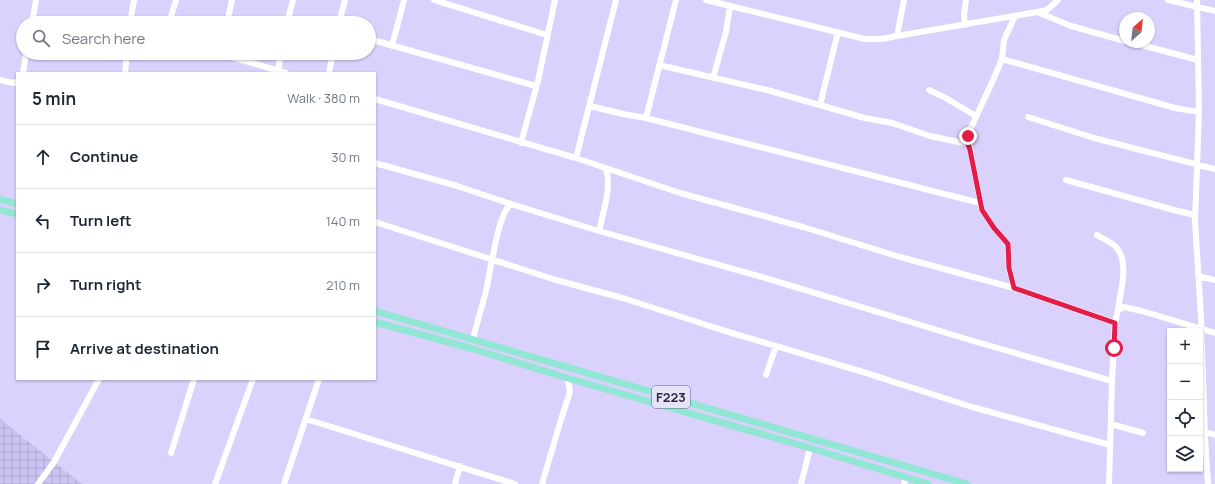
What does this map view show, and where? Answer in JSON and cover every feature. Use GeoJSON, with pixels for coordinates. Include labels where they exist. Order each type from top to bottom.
{"type":"FeatureCollection","features":[{"type":"Feature","properties":{"kind":"main road"},"geometry":{"type":"LineString","coordinates":[[0,199],[16,204]]}},
{"type":"Feature","properties":{"kind":"main road"},"geometry":{"type":"LineString","coordinates":[[0,210],[16,214]]}},
{"type":"Feature","properties":{"kind":"main road","name":"F223"},"geometry":{"type":"LineString","coordinates":[[376,310],[967,484]]}},
{"type":"Feature","properties":{"kind":"main road","name":"F223"},"geometry":{"type":"LineString","coordinates":[[376,322],[470,348],[638,399],[810,448],[905,481],[928,484]]}},
{"type":"Feature","properties":{"kind":"main road"},"geometry":{"type":"LineString","coordinates":[[638,399],[641,388]]}},
{"type":"Feature","properties":{"kind":"street"},"geometry":{"type":"LineString","coordinates":[[33,16],[36,0]]}},
{"type":"Feature","properties":{"kind":"street"},"geometry":{"type":"LineString","coordinates":[[131,16],[134,0]]}},
{"type":"Feature","properties":{"kind":"street"},"geometry":{"type":"LineString","coordinates":[[172,16],[176,0]]}},
{"type":"Feature","properties":{"kind":"street"},"geometry":{"type":"LineString","coordinates":[[229,16],[232,0]]}},
{"type":"Feature","properties":{"kind":"street"},"geometry":{"type":"LineString","coordinates":[[289,16],[293,0]]}},
{"type":"Feature","properties":{"kind":"street"},"geometry":{"type":"LineString","coordinates":[[341,16],[345,0]]}},
{"type":"Feature","properties":{"kind":"street"},"geometry":{"type":"LineString","coordinates":[[392,46],[404,0]]}},
{"type":"Feature","properties":{"kind":"street"},"geometry":{"type":"LineString","coordinates":[[434,0],[547,35]]}},
{"type":"Feature","properties":{"kind":"street"},"geometry":{"type":"LineString","coordinates":[[522,143],[555,0]]}},
{"type":"Feature","properties":{"kind":"street"},"geometry":{"type":"LineString","coordinates":[[576,158],[616,0]]}},
{"type":"Feature","properties":{"kind":"street"},"geometry":{"type":"LineString","coordinates":[[646,118],[676,0]]}},
{"type":"Feature","properties":{"kind":"street"},"geometry":{"type":"LineString","coordinates":[[706,0],[865,39],[882,39],[1047,10],[1058,0]]}},
{"type":"Feature","properties":{"kind":"street"},"geometry":{"type":"LineString","coordinates":[[897,36],[904,0]]}},
{"type":"Feature","properties":{"kind":"street"},"geometry":{"type":"LineString","coordinates":[[965,25],[964,15],[966,0]]}},
{"type":"Feature","properties":{"kind":"street"},"geometry":{"type":"LineString","coordinates":[[1168,0],[1197,3],[1215,11]]}},
{"type":"Feature","properties":{"kind":"street"},"geometry":{"type":"LineString","coordinates":[[1197,3],[1199,112],[1195,214],[1201,328]]}},
{"type":"Feature","properties":{"kind":"street"},"geometry":{"type":"LineString","coordinates":[[713,78],[726,32],[730,6]]}},
{"type":"Feature","properties":{"kind":"street"},"geometry":{"type":"LineString","coordinates":[[1037,12],[1071,26],[1119,39]]}},
{"type":"Feature","properties":{"kind":"street"},"geometry":{"type":"LineString","coordinates":[[1014,288],[1009,268],[1008,244],[988,220],[982,210],[972,156],[968,144],[969,132],[1002,59],[1003,44],[1015,16]]}},
{"type":"Feature","properties":{"kind":"street"},"geometry":{"type":"LineString","coordinates":[[820,105],[838,32]]}},
{"type":"Feature","properties":{"kind":"street"},"geometry":{"type":"LineString","coordinates":[[376,41],[536,86]]}},
{"type":"Feature","properties":{"kind":"street"},"geometry":{"type":"LineString","coordinates":[[1153,48],[1198,60]]}},
{"type":"Feature","properties":{"kind":"street"},"geometry":{"type":"LineString","coordinates":[[1002,59],[1175,108],[1199,112]]}},
{"type":"Feature","properties":{"kind":"street"},"geometry":{"type":"LineString","coordinates":[[23,72],[25,60]]}},
{"type":"Feature","properties":{"kind":"street"},"geometry":{"type":"LineString","coordinates":[[125,72],[126,60]]}},
{"type":"Feature","properties":{"kind":"street"},"geometry":{"type":"LineString","coordinates":[[241,60],[282,72]]}},
{"type":"Feature","properties":{"kind":"street"},"geometry":{"type":"LineString","coordinates":[[278,71],[280,60]]}},
{"type":"Feature","properties":{"kind":"street"},"geometry":{"type":"LineString","coordinates":[[329,72],[332,60]]}},
{"type":"Feature","properties":{"kind":"street"},"geometry":{"type":"LineString","coordinates":[[659,65],[767,90],[865,118],[892,123],[930,136],[968,144]]}},
{"type":"Feature","properties":{"kind":"street"},"geometry":{"type":"LineString","coordinates":[[0,80],[16,82]]}},
{"type":"Feature","properties":{"kind":"street"},"geometry":{"type":"LineString","coordinates":[[929,90],[976,116]]}},
{"type":"Feature","properties":{"kind":"street"},"geometry":{"type":"LineString","coordinates":[[376,99],[576,158],[680,193],[803,227],[900,257],[1014,288],[1115,323]]}},
{"type":"Feature","properties":{"kind":"street"},"geometry":{"type":"LineString","coordinates":[[590,106],[646,118],[980,203]]}},
{"type":"Feature","properties":{"kind":"street"},"geometry":{"type":"LineString","coordinates":[[1028,117],[1094,138],[1215,169]]}},
{"type":"Feature","properties":{"kind":"street"},"geometry":{"type":"LineString","coordinates":[[376,163],[454,185],[510,205],[772,280],[1112,381]]}},
{"type":"Feature","properties":{"kind":"street"},"geometry":{"type":"LineString","coordinates":[[599,231],[608,185],[606,169]]}},
{"type":"Feature","properties":{"kind":"street"},"geometry":{"type":"LineString","coordinates":[[1066,180],[1174,210],[1195,214]]}},
{"type":"Feature","properties":{"kind":"street"},"geometry":{"type":"LineString","coordinates":[[473,339],[493,260],[498,232],[505,210],[510,205]]}},
{"type":"Feature","properties":{"kind":"street"},"geometry":{"type":"LineString","coordinates":[[376,222],[556,280],[626,299],[972,407],[1110,445]]}},
{"type":"Feature","properties":{"kind":"street"},"geometry":{"type":"LineString","coordinates":[[1097,236],[1116,246],[1123,258],[1124,270],[1115,323],[1109,484]]}},
{"type":"Feature","properties":{"kind":"street"},"geometry":{"type":"LineString","coordinates":[[1198,276],[1215,280]]}},
{"type":"Feature","properties":{"kind":"street"},"geometry":{"type":"LineString","coordinates":[[1118,310],[1124,307],[1142,311],[1198,328]]}},
{"type":"Feature","properties":{"kind":"street"},"geometry":{"type":"LineString","coordinates":[[1203,330],[1215,333]]}},
{"type":"Feature","properties":{"kind":"street"},"geometry":{"type":"LineString","coordinates":[[766,375],[776,346]]}},
{"type":"Feature","properties":{"kind":"street"},"geometry":{"type":"LineString","coordinates":[[1202,364],[1208,484]]}},
{"type":"Feature","properties":{"kind":"street"},"geometry":{"type":"LineString","coordinates":[[542,484],[569,395],[570,390],[567,378]]}},
{"type":"Feature","properties":{"kind":"street"},"geometry":{"type":"LineString","coordinates":[[38,484],[54,462],[98,380]]}},
{"type":"Feature","properties":{"kind":"street"},"geometry":{"type":"LineString","coordinates":[[170,453],[194,380]]}},
{"type":"Feature","properties":{"kind":"street"},"geometry":{"type":"LineString","coordinates":[[215,484],[253,380]]}},
{"type":"Feature","properties":{"kind":"street"},"geometry":{"type":"LineString","coordinates":[[284,484],[320,380]]}},
{"type":"Feature","properties":{"kind":"street"},"geometry":{"type":"LineString","coordinates":[[306,419],[515,484]]}},
{"type":"Feature","properties":{"kind":"street"},"geometry":{"type":"LineString","coordinates":[[1111,424],[1143,433]]}},
{"type":"Feature","properties":{"kind":"street"},"geometry":{"type":"LineString","coordinates":[[1205,432],[1215,435]]}},
{"type":"Feature","properties":{"kind":"street"},"geometry":{"type":"LineString","coordinates":[[800,484],[810,448]]}},
{"type":"Feature","properties":{"kind":"street"},"geometry":{"type":"LineString","coordinates":[[455,484],[460,466]]}},
{"type":"Feature","properties":{"kind":"shaded area"},"geometry":{"type":"Polygon","coordinates":[[[0,419],[54,462],[82,484],[0,484],[0,419]]]}},
{"type":"Feature","properties":{"kind":"route"},"geometry":{"type":"LineString","coordinates":[[968,136],[968,144],[982,210],[994,228],[1008,244],[1009,268],[1014,288],[1115,323],[1114,348]]}}]}
